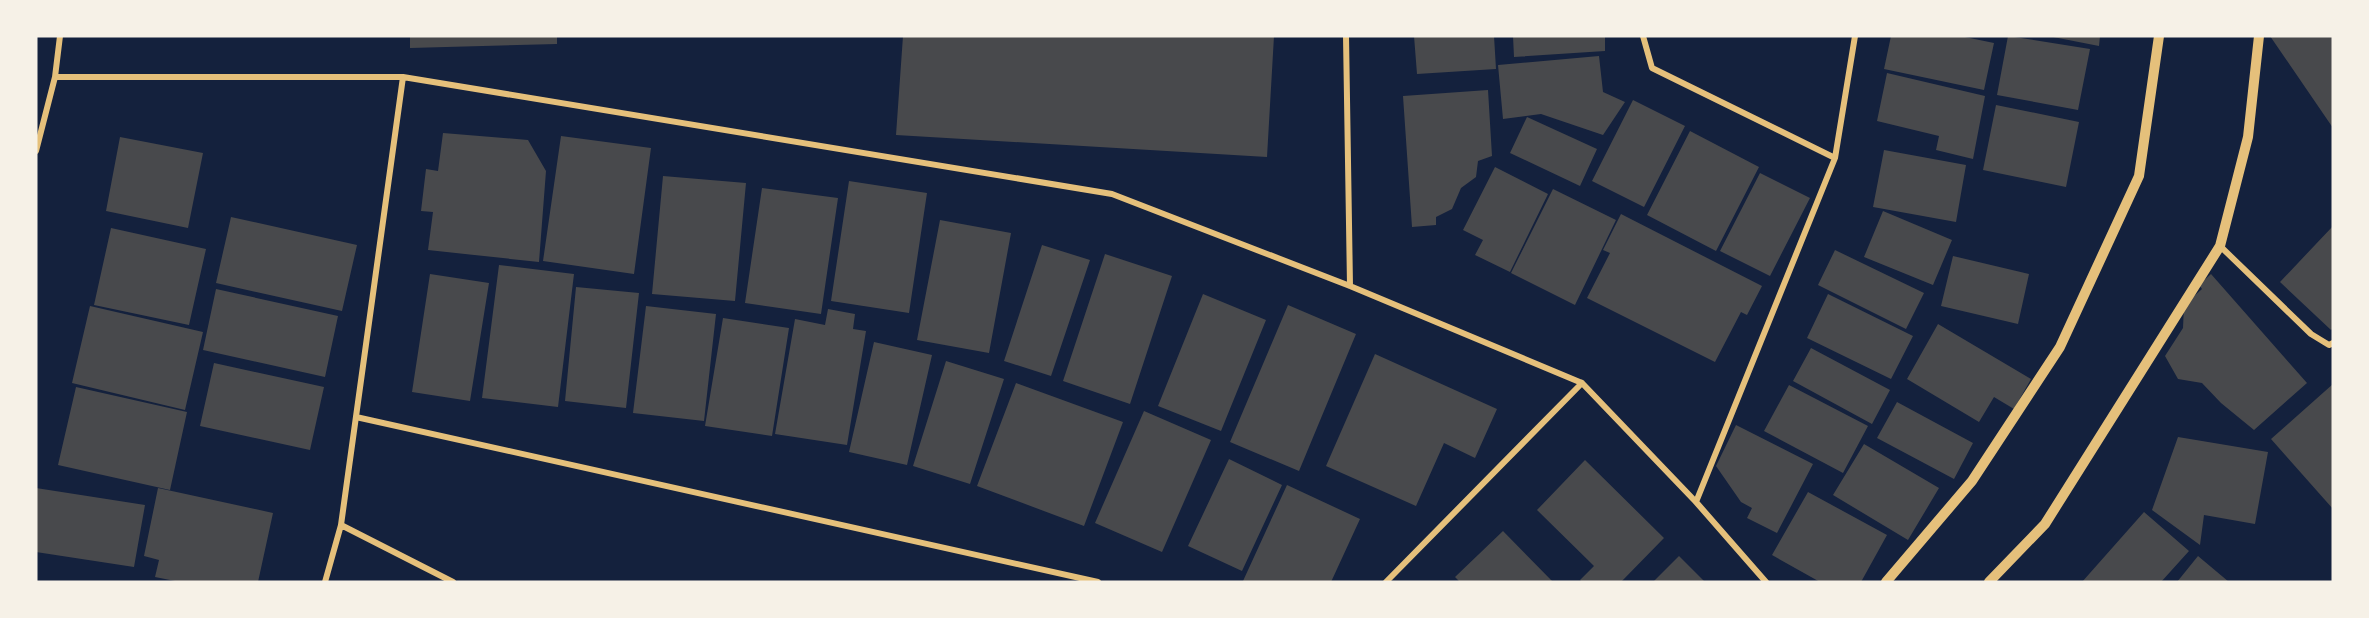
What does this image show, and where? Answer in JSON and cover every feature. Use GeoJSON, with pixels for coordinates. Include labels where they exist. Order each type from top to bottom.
{"type":"FeatureCollection","features":[{"type":"Feature","properties":{"kind":"street"},"geometry":{"type":"LineString","coordinates":[[36,151],[38,135],[55,77],[60,36]]}},
{"type":"Feature","properties":{"kind":"street"},"geometry":{"type":"LineString","coordinates":[[1346,36],[1350,286]]}},
{"type":"Feature","properties":{"kind":"street"},"geometry":{"type":"LineString","coordinates":[[1643,36],[1652,68],[1835,158]]}},
{"type":"Feature","properties":{"kind":"street"},"geometry":{"type":"LineString","coordinates":[[1696,502],[1835,158],[1855,36]]}},
{"type":"Feature","properties":{"kind":"street"},"geometry":{"type":"LineString","coordinates":[[1886,582],[1972,481],[2060,347],[2139,176],[2159,36]]}},
{"type":"Feature","properties":{"kind":"street"},"geometry":{"type":"LineString","coordinates":[[1989,582],[2045,524],[2220,246],[2248,137],[2259,36]]}},
{"type":"Feature","properties":{"kind":"street"},"geometry":{"type":"LineString","coordinates":[[55,77],[403,77],[1112,194],[1350,286],[1582,383],[1696,502],[1766,582]]}},
{"type":"Feature","properties":{"kind":"street"},"geometry":{"type":"LineString","coordinates":[[325,582],[341,525],[403,77]]}},
{"type":"Feature","properties":{"kind":"street"},"geometry":{"type":"LineString","coordinates":[[2220,246],[2311,334],[2329,345],[2333,343]]}},
{"type":"Feature","properties":{"kind":"street"},"geometry":{"type":"LineString","coordinates":[[1386,582],[1582,383]]}},
{"type":"Feature","properties":{"kind":"street"},"geometry":{"type":"LineString","coordinates":[[356,417],[1098,582]]}},
{"type":"Feature","properties":{"kind":"street"},"geometry":{"type":"LineString","coordinates":[[341,525],[453,582]]}},
{"type":"Feature","properties":{"kind":"building"},"geometry":{"type":"Polygon","coordinates":[[[410,36],[557,36],[557,44],[410,48],[410,36]]]}},
{"type":"Feature","properties":{"kind":"building"},"geometry":{"type":"Polygon","coordinates":[[[903,36],[1274,36],[1267,157],[896,135],[903,36]]]}},
{"type":"Feature","properties":{"kind":"building"},"geometry":{"type":"Polygon","coordinates":[[[1414,36],[1494,36],[1496,69],[1417,74],[1414,36]]]}},
{"type":"Feature","properties":{"kind":"building"},"geometry":{"type":"Polygon","coordinates":[[[1513,36],[1605,36],[1605,51],[1514,57],[1513,36]]]}},
{"type":"Feature","properties":{"kind":"building"},"geometry":{"type":"Polygon","coordinates":[[[1891,36],[1960,36],[1994,43],[1984,90],[1884,69],[1891,36]]]}},
{"type":"Feature","properties":{"kind":"building"},"geometry":{"type":"Polygon","coordinates":[[[2008,36],[2090,49],[2078,110],[1997,95],[2008,36]]]}},
{"type":"Feature","properties":{"kind":"building"},"geometry":{"type":"Polygon","coordinates":[[[2048,36],[2100,36],[2099,46],[2048,36]]]}},
{"type":"Feature","properties":{"kind":"building"},"geometry":{"type":"Polygon","coordinates":[[[2270,36],[2333,36],[2333,128],[2270,36]]]}},
{"type":"Feature","properties":{"kind":"building"},"geometry":{"type":"Polygon","coordinates":[[[1599,56],[1603,92],[1625,102],[1603,135],[1541,114],[1503,119],[1498,65],[1599,56]]]}},
{"type":"Feature","properties":{"kind":"building"},"geometry":{"type":"Polygon","coordinates":[[[1887,73],[1985,96],[1973,159],[1936,150],[1939,136],[1877,121],[1887,73]]]}},
{"type":"Feature","properties":{"kind":"building"},"geometry":{"type":"Polygon","coordinates":[[[1488,90],[1492,156],[1478,161],[1476,177],[1461,188],[1452,209],[1436,217],[1436,225],[1412,227],[1403,96],[1488,90]]]}},
{"type":"Feature","properties":{"kind":"building"},"geometry":{"type":"Polygon","coordinates":[[[1633,100],[1685,126],[1644,207],[1592,181],[1633,100]]]}},
{"type":"Feature","properties":{"kind":"building"},"geometry":{"type":"Polygon","coordinates":[[[1996,105],[2079,122],[2066,187],[1983,170],[1996,105]]]}},
{"type":"Feature","properties":{"kind":"building"},"geometry":{"type":"Polygon","coordinates":[[[1527,117],[1597,149],[1580,186],[1510,153],[1527,117]]]}},
{"type":"Feature","properties":{"kind":"building"},"geometry":{"type":"Polygon","coordinates":[[[1690,131],[1759,167],[1716,251],[1647,215],[1690,131]]]}},
{"type":"Feature","properties":{"kind":"building"},"geometry":{"type":"Polygon","coordinates":[[[443,133],[528,140],[546,171],[539,262],[428,250],[433,212],[421,211],[426,169],[438,171],[443,133]]]}},
{"type":"Feature","properties":{"kind":"building"},"geometry":{"type":"Polygon","coordinates":[[[561,136],[651,148],[634,274],[543,261],[561,136]]]}},
{"type":"Feature","properties":{"kind":"building"},"geometry":{"type":"Polygon","coordinates":[[[120,137],[203,153],[188,228],[106,211],[120,137]]]}},
{"type":"Feature","properties":{"kind":"building"},"geometry":{"type":"Polygon","coordinates":[[[1884,150],[1966,165],[1956,222],[1873,207],[1884,150]]]}},
{"type":"Feature","properties":{"kind":"building"},"geometry":{"type":"Polygon","coordinates":[[[1495,167],[1548,194],[1510,272],[1475,255],[1483,240],[1463,230],[1495,167]]]}},
{"type":"Feature","properties":{"kind":"building"},"geometry":{"type":"Polygon","coordinates":[[[1760,173],[1810,198],[1770,276],[1720,251],[1760,173]]]}},
{"type":"Feature","properties":{"kind":"building"},"geometry":{"type":"Polygon","coordinates":[[[663,176],[746,183],[735,301],[652,294],[663,176]]]}},
{"type":"Feature","properties":{"kind":"building"},"geometry":{"type":"Polygon","coordinates":[[[849,181],[927,193],[909,313],[831,301],[849,181]]]}},
{"type":"Feature","properties":{"kind":"building"},"geometry":{"type":"Polygon","coordinates":[[[762,188],[838,198],[821,314],[745,303],[762,188]]]}},
{"type":"Feature","properties":{"kind":"building"},"geometry":{"type":"Polygon","coordinates":[[[1553,189],[1616,220],[1575,305],[1511,273],[1553,189]]]}},
{"type":"Feature","properties":{"kind":"building"},"geometry":{"type":"Polygon","coordinates":[[[1883,211],[1952,240],[1933,285],[1864,257],[1883,211]]]}},
{"type":"Feature","properties":{"kind":"building"},"geometry":{"type":"Polygon","coordinates":[[[1621,214],[1762,286],[1747,315],[1741,312],[1715,362],[1587,298],[1610,253],[1603,250],[1621,214]]]}},
{"type":"Feature","properties":{"kind":"building"},"geometry":{"type":"Polygon","coordinates":[[[231,217],[357,245],[342,311],[216,283],[231,217]]]}},
{"type":"Feature","properties":{"kind":"building"},"geometry":{"type":"Polygon","coordinates":[[[940,220],[1011,233],[989,353],[917,340],[940,220]]]}},
{"type":"Feature","properties":{"kind":"building"},"geometry":{"type":"Polygon","coordinates":[[[2333,226],[2333,328],[2331,330],[2280,282],[2333,226]]]}},
{"type":"Feature","properties":{"kind":"building"},"geometry":{"type":"Polygon","coordinates":[[[111,228],[206,249],[189,325],[94,305],[111,228]]]}},
{"type":"Feature","properties":{"kind":"building"},"geometry":{"type":"Polygon","coordinates":[[[1042,245],[1090,260],[1051,376],[1004,361],[1042,245]]]}},
{"type":"Feature","properties":{"kind":"building"},"geometry":{"type":"Polygon","coordinates":[[[1835,250],[1924,293],[1906,329],[1818,285],[1835,250]]]}},
{"type":"Feature","properties":{"kind":"building"},"geometry":{"type":"Polygon","coordinates":[[[1105,254],[1172,276],[1130,404],[1063,381],[1105,254]]]}},
{"type":"Feature","properties":{"kind":"building"},"geometry":{"type":"Polygon","coordinates":[[[1953,256],[2029,274],[2018,324],[1941,306],[1953,256]]]}},
{"type":"Feature","properties":{"kind":"building"},"geometry":{"type":"Polygon","coordinates":[[[499,265],[574,274],[558,407],[482,398],[499,265]]]}},
{"type":"Feature","properties":{"kind":"building"},"geometry":{"type":"Polygon","coordinates":[[[430,274],[489,283],[470,401],[412,392],[430,274]]]}},
{"type":"Feature","properties":{"kind":"building"},"geometry":{"type":"Polygon","coordinates":[[[2211,274],[2307,383],[2254,430],[2221,403],[2202,383],[2178,379],[2165,356],[2183,328],[2184,305],[2202,289],[2199,285],[2211,274]]]}},
{"type":"Feature","properties":{"kind":"building"},"geometry":{"type":"Polygon","coordinates":[[[576,287],[639,293],[626,408],[565,401],[576,287]]]}},
{"type":"Feature","properties":{"kind":"building"},"geometry":{"type":"Polygon","coordinates":[[[216,289],[338,316],[325,377],[203,350],[216,289]]]}},
{"type":"Feature","properties":{"kind":"building"},"geometry":{"type":"Polygon","coordinates":[[[1203,294],[1266,320],[1221,431],[1158,406],[1203,294]]]}},
{"type":"Feature","properties":{"kind":"building"},"geometry":{"type":"Polygon","coordinates":[[[1828,294],[1913,336],[1891,379],[1807,338],[1828,294]]]}},
{"type":"Feature","properties":{"kind":"building"},"geometry":{"type":"Polygon","coordinates":[[[1288,305],[1356,334],[1299,471],[1230,442],[1288,305]]]}},
{"type":"Feature","properties":{"kind":"building"},"geometry":{"type":"Polygon","coordinates":[[[90,306],[203,332],[185,410],[72,383],[90,306]]]}},
{"type":"Feature","properties":{"kind":"building"},"geometry":{"type":"Polygon","coordinates":[[[646,306],[716,314],[704,421],[633,413],[646,306]]]}},
{"type":"Feature","properties":{"kind":"building"},"geometry":{"type":"Polygon","coordinates":[[[828,309],[855,314],[853,329],[866,331],[847,445],[775,434],[795,319],[825,325],[828,309]]]}},
{"type":"Feature","properties":{"kind":"building"},"geometry":{"type":"Polygon","coordinates":[[[723,318],[789,328],[772,436],[705,426],[723,318]]]}},
{"type":"Feature","properties":{"kind":"building"},"geometry":{"type":"Polygon","coordinates":[[[1938,324],[2031,379],[2014,409],[1994,397],[1979,422],[1907,379],[1938,324]]]}},
{"type":"Feature","properties":{"kind":"building"},"geometry":{"type":"Polygon","coordinates":[[[874,342],[932,355],[907,465],[849,452],[874,342]]]}},
{"type":"Feature","properties":{"kind":"building"},"geometry":{"type":"Polygon","coordinates":[[[1811,348],[1890,390],[1872,424],[1793,381],[1811,348]]]}},
{"type":"Feature","properties":{"kind":"building"},"geometry":{"type":"Polygon","coordinates":[[[1375,354],[1497,409],[1475,458],[1444,443],[1416,506],[1326,466],[1375,354]]]}},
{"type":"Feature","properties":{"kind":"building"},"geometry":{"type":"Polygon","coordinates":[[[946,361],[1004,379],[970,484],[913,466],[946,361]]]}},
{"type":"Feature","properties":{"kind":"building"},"geometry":{"type":"Polygon","coordinates":[[[214,363],[324,387],[310,450],[200,426],[214,363]]]}},
{"type":"Feature","properties":{"kind":"building"},"geometry":{"type":"Polygon","coordinates":[[[1016,383],[1123,422],[1084,526],[977,486],[1016,383]]]}},
{"type":"Feature","properties":{"kind":"building"},"geometry":{"type":"Polygon","coordinates":[[[2333,384],[2333,509],[2271,439],[2333,384]]]}},
{"type":"Feature","properties":{"kind":"building"},"geometry":{"type":"Polygon","coordinates":[[[1789,385],[1868,426],[1843,473],[1764,431],[1789,385]]]}},
{"type":"Feature","properties":{"kind":"building"},"geometry":{"type":"Polygon","coordinates":[[[76,387],[187,412],[170,490],[58,465],[76,387]]]}},
{"type":"Feature","properties":{"kind":"building"},"geometry":{"type":"Polygon","coordinates":[[[1897,402],[1973,443],[1954,479],[1877,438],[1897,402]]]}},
{"type":"Feature","properties":{"kind":"building"},"geometry":{"type":"Polygon","coordinates":[[[1144,411],[1211,440],[1162,552],[1095,523],[1144,411]]]}},
{"type":"Feature","properties":{"kind":"building"},"geometry":{"type":"Polygon","coordinates":[[[1736,425],[1813,464],[1777,533],[1747,518],[1752,508],[1741,502],[1716,466],[1736,425]]]}},
{"type":"Feature","properties":{"kind":"building"},"geometry":{"type":"Polygon","coordinates":[[[2178,437],[2268,452],[2255,524],[2204,515],[2200,545],[2152,510],[2178,437]]]}},
{"type":"Feature","properties":{"kind":"building"},"geometry":{"type":"Polygon","coordinates":[[[1864,444],[1939,488],[1908,540],[1833,495],[1864,444]]]}},
{"type":"Feature","properties":{"kind":"building"},"geometry":{"type":"Polygon","coordinates":[[[1229,459],[1282,485],[1242,571],[1188,546],[1229,459]]]}},
{"type":"Feature","properties":{"kind":"building"},"geometry":{"type":"Polygon","coordinates":[[[1585,460],[1664,538],[1621,582],[1582,582],[1580,580],[1594,566],[1537,510],[1585,460]]]}},
{"type":"Feature","properties":{"kind":"building"},"geometry":{"type":"Polygon","coordinates":[[[1287,485],[1360,519],[1331,582],[1243,581],[1287,485]]]}},
{"type":"Feature","properties":{"kind":"building"},"geometry":{"type":"Polygon","coordinates":[[[36,488],[145,505],[134,567],[36,552],[36,488]]]}},
{"type":"Feature","properties":{"kind":"building"},"geometry":{"type":"Polygon","coordinates":[[[158,488],[273,513],[258,582],[180,582],[155,577],[159,560],[144,556],[158,488]]]}},
{"type":"Feature","properties":{"kind":"building"},"geometry":{"type":"Polygon","coordinates":[[[1808,492],[1887,535],[1861,582],[1820,582],[1772,555],[1808,492]]]}},
{"type":"Feature","properties":{"kind":"building"},"geometry":{"type":"Polygon","coordinates":[[[2144,512],[2189,551],[2161,582],[2082,582],[2144,512]]]}},
{"type":"Feature","properties":{"kind":"building"},"geometry":{"type":"Polygon","coordinates":[[[1503,531],[1553,582],[1460,582],[1455,577],[1503,531]]]}},
{"type":"Feature","properties":{"kind":"building"},"geometry":{"type":"Polygon","coordinates":[[[1679,556],[1705,582],[1653,582],[1679,556]]]}},
{"type":"Feature","properties":{"kind":"building"},"geometry":{"type":"Polygon","coordinates":[[[2198,556],[2229,582],[2177,582],[2198,556]]]}}]}
